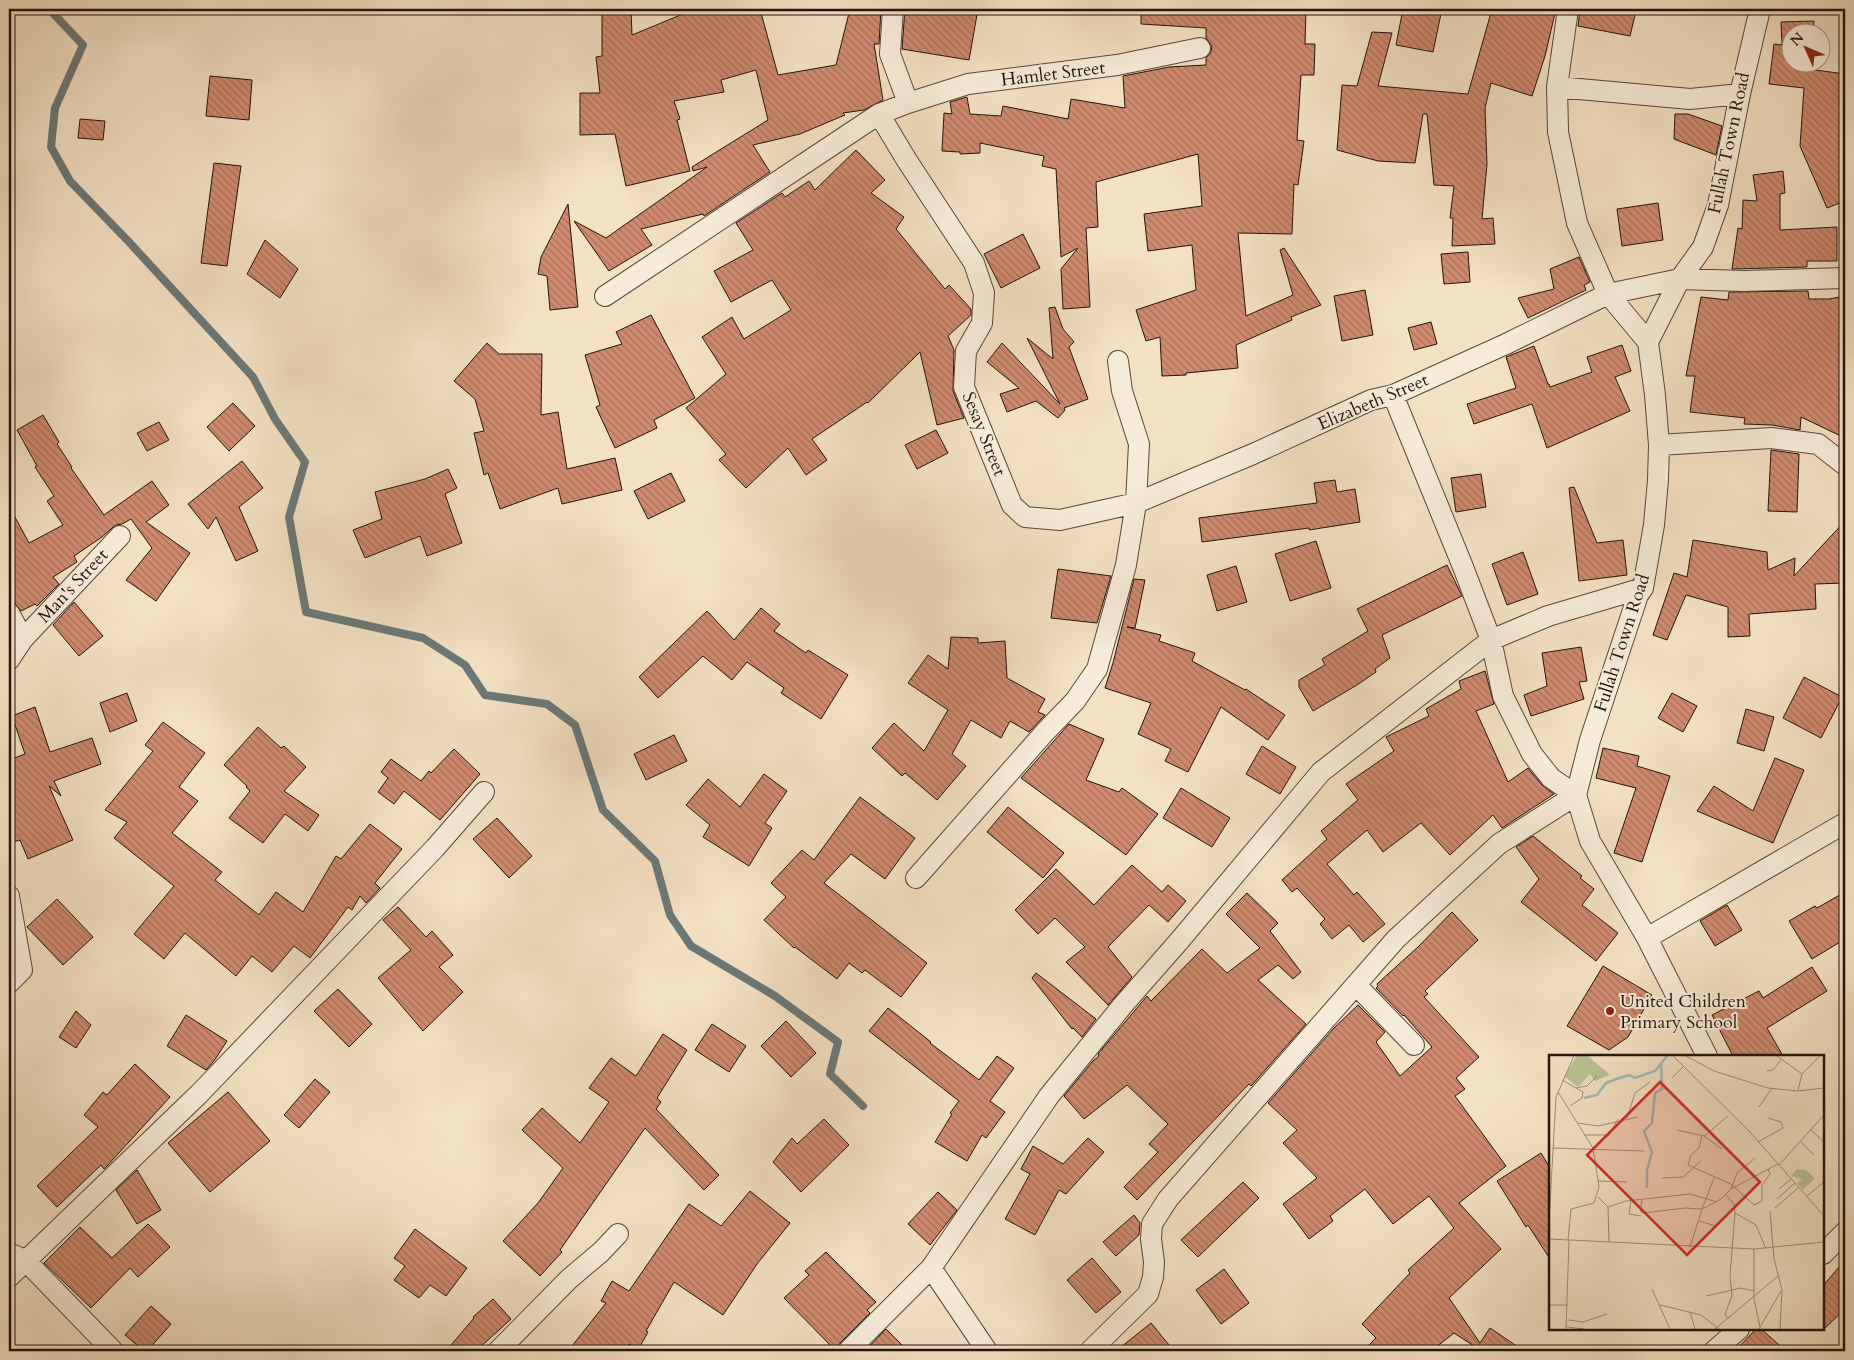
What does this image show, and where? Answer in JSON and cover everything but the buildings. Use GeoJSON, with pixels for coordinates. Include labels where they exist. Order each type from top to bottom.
{"type":"FeatureCollection","features":[{"type":"Feature","properties":{"kind":"street"},"geometry":{"type":"LineString","coordinates":[[893,9],[890,54],[908,103]]}},
{"type":"Feature","properties":{"kind":"street"},"geometry":{"type":"LineString","coordinates":[[1568,9],[1557,88],[1558,132],[1577,223],[1608,294],[1648,342]]}},
{"type":"Feature","properties":{"kind":"street","name":"Fullah Town Road"},"geometry":{"type":"LineString","coordinates":[[1576,795],[1590,740],[1638,595],[1643,588],[1654,525],[1659,445],[1648,342],[1680,279],[1703,247],[1718,205],[1740,94],[1760,9]]}},
{"type":"Feature","properties":{"kind":"street","name":"Hamlet Street"},"geometry":{"type":"LineString","coordinates":[[605,296],[879,114],[968,84],[1117,66],[1200,48]]}},
{"type":"Feature","properties":{"kind":"street"},"geometry":{"type":"LineString","coordinates":[[1557,88],[1690,99],[1740,94]]}},
{"type":"Feature","properties":{"kind":"street","name":"Sesay Street"},"geometry":{"type":"LineString","coordinates":[[879,114],[974,263],[984,293],[982,323],[966,351],[964,387],[1012,504],[1025,517],[1060,520],[1136,503]]}},
{"type":"Feature","properties":{"kind":"street","name":"Elizabeth Street"},"geometry":{"type":"LineString","coordinates":[[1136,503],[1253,454],[1371,400],[1392,395],[1506,344],[1608,294],[1680,279],[1744,281],[1845,278]]}},
{"type":"Feature","properties":{"kind":"street"},"geometry":{"type":"LineString","coordinates":[[916,878],[1045,732],[1075,701],[1098,669],[1126,565],[1136,503],[1139,444],[1122,391],[1118,361]]}},
{"type":"Feature","properties":{"kind":"street"},"geometry":{"type":"LineString","coordinates":[[1392,395],[1460,558],[1491,640],[1504,696],[1532,754],[1551,778],[1576,795],[1590,841],[1647,938],[1706,1055]]}},
{"type":"Feature","properties":{"kind":"street"},"geometry":{"type":"LineString","coordinates":[[1659,445],[1771,438],[1818,444],[1845,465]]}},
{"type":"Feature","properties":{"kind":"street","name":"Man's Street"},"geometry":{"type":"LineString","coordinates":[[9,660],[23,639],[120,536]]}},
{"type":"Feature","properties":{"kind":"street"},"geometry":{"type":"LineString","coordinates":[[848,1351],[931,1268],[1050,1096],[1123,1006],[1262,844],[1320,772],[1491,640],[1548,616],[1643,588]]}},
{"type":"Feature","properties":{"kind":"street"},"geometry":{"type":"LineString","coordinates":[[9,614],[23,639]]}},
{"type":"Feature","properties":{"kind":"street"},"geometry":{"type":"LineString","coordinates":[[9,1277],[17,1256],[199,1094],[435,848],[484,792]]}},
{"type":"Feature","properties":{"kind":"street"},"geometry":{"type":"LineString","coordinates":[[1090,1351],[1148,1294],[1153,1277],[1154,1262],[1151,1239],[1152,1224],[1168,1198],[1396,939],[1499,844],[1576,795]]}},
{"type":"Feature","properties":{"kind":"street"},"geometry":{"type":"LineString","coordinates":[[1647,938],[1845,823]]}},
{"type":"Feature","properties":{"kind":"street"},"geometry":{"type":"LineString","coordinates":[[9,896],[22,970],[9,983]]}},
{"type":"Feature","properties":{"kind":"street"},"geometry":{"type":"LineString","coordinates":[[1356,985],[1414,1045]]}},
{"type":"Feature","properties":{"kind":"street"},"geometry":{"type":"LineString","coordinates":[[1824,1253],[1845,1232]]}},
{"type":"Feature","properties":{"kind":"street"},"geometry":{"type":"LineString","coordinates":[[498,1351],[618,1234]]}},
{"type":"Feature","properties":{"kind":"street"},"geometry":{"type":"LineString","coordinates":[[17,1256],[113,1351]]}},
{"type":"Feature","properties":{"kind":"street"},"geometry":{"type":"LineString","coordinates":[[931,1268],[986,1351]]}},
{"type":"Feature","properties":{"kind":"street"},"geometry":{"type":"LineString","coordinates":[[1714,1351],[1738,1330]]}},
{"type":"Feature","properties":{"kind":"waterway"},"geometry":{"type":"LineString","coordinates":[[49,9],[83,45],[55,108],[51,147],[70,181],[253,377],[275,419],[305,462],[289,517],[306,612],[423,638],[465,665],[485,695],[547,704],[575,725],[603,810],[655,861],[670,915],[691,946],[775,996],[838,1042],[830,1074],[863,1106]]}},
{"type":"Feature","properties":{"kind":"place","name":"United Children Primary School"},"geometry":{"type":"Point","coordinates":[1610,1011]}}]}
